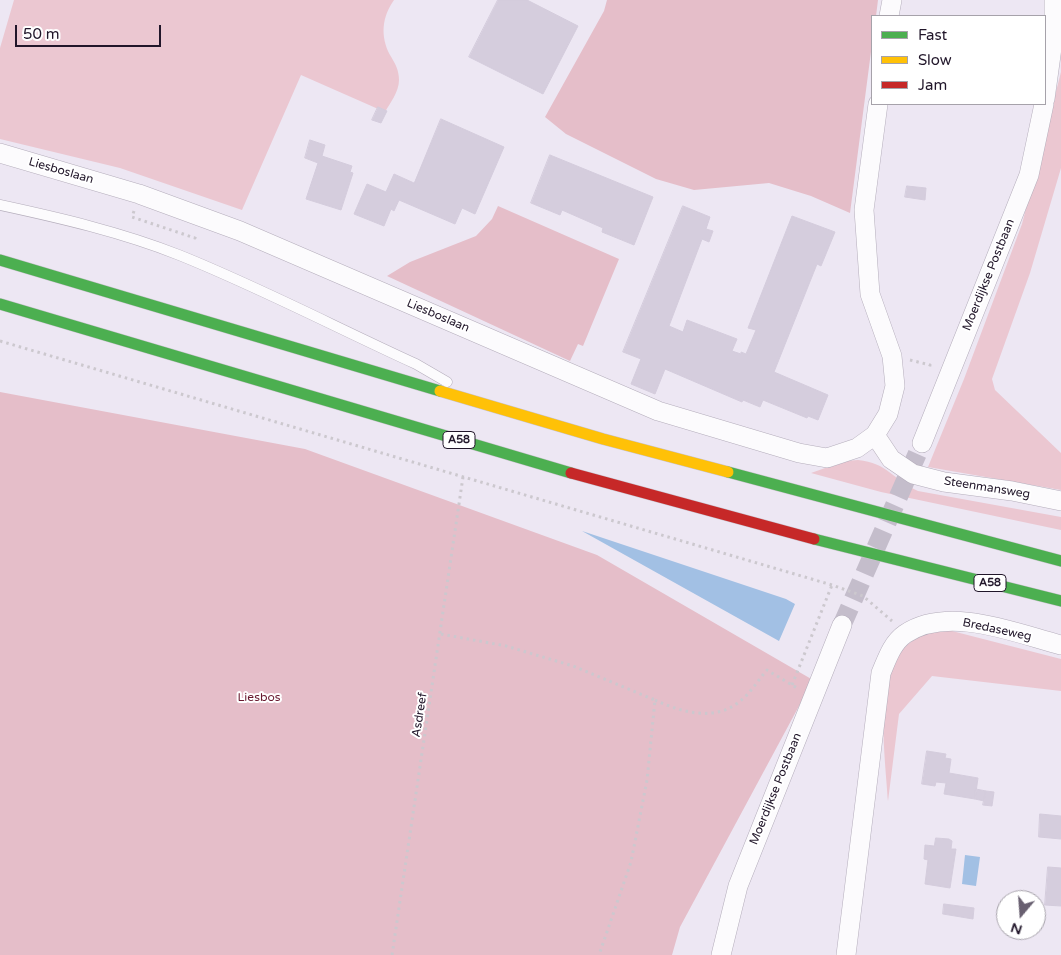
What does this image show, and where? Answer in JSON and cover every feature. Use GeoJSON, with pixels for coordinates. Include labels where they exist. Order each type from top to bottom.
{"type":"FeatureCollection","features":[{"type":"Feature","properties":{"kind":"highway"},"geometry":{"type":"LineString","coordinates":[[0,260],[494,408],[831,501],[1061,561]]}},
{"type":"Feature","properties":{"kind":"highway","name":"A58"},"geometry":{"type":"LineString","coordinates":[[0,304],[598,481],[814,539],[1061,601]]}},
{"type":"Feature","properties":{"kind":"street"},"geometry":{"type":"LineString","coordinates":[[889,15],[892,0]]}},
{"type":"Feature","properties":{"kind":"street"},"geometry":{"type":"LineString","coordinates":[[1046,92],[1054,33],[1054,0]]}},
{"type":"Feature","properties":{"kind":"street"},"geometry":{"type":"LineString","coordinates":[[875,435],[888,414],[895,386],[892,356],[870,294],[864,210],[878,105]]}},
{"type":"Feature","properties":{"kind":"street","name":"Moerdijkse Postbaan"},"geometry":{"type":"LineString","coordinates":[[922,443],[1029,175],[1044,105]]}},
{"type":"Feature","properties":{"kind":"street","name":"Liesboslaan"},"geometry":{"type":"LineString","coordinates":[[0,153],[139,194],[217,222],[658,410],[799,453],[827,458],[857,448],[875,435]]}},
{"type":"Feature","properties":{"kind":"street","name":"Steenmansweg"},"geometry":{"type":"LineString","coordinates":[[875,435],[891,459],[913,474],[944,482],[1012,491],[1061,501]]}},
{"type":"Feature","properties":{"kind":"street","name":"Bredaseweg"},"geometry":{"type":"LineString","coordinates":[[904,634],[928,624],[950,621],[972,622],[1061,645]]}},
{"type":"Feature","properties":{"kind":"street","name":"Moerdijkse Postbaan"},"geometry":{"type":"LineString","coordinates":[[721,955],[738,886],[842,625]]}},
{"type":"Feature","properties":{"kind":"street"},"geometry":{"type":"LineString","coordinates":[[846,955],[881,673],[890,652],[904,634]]}},
{"type":"Feature","properties":{"kind":"lane"},"geometry":{"type":"LineString","coordinates":[[0,206],[73,222],[127,237],[179,255],[416,364],[494,408]]}},
{"type":"Feature","properties":{"kind":"path"},"geometry":{"type":"LineString","coordinates":[[0,341],[832,585],[863,596],[885,613],[904,634]]}},
{"type":"Feature","properties":{"kind":"path"},"geometry":{"type":"LineString","coordinates":[[892,356],[930,365],[929,371]]}},
{"type":"Feature","properties":{"kind":"path","name":"Asdreef"},"geometry":{"type":"LineString","coordinates":[[392,955],[463,476]]}},
{"type":"Feature","properties":{"kind":"path"},"geometry":{"type":"LineString","coordinates":[[441,634],[506,646],[573,666],[679,711],[704,714],[725,712],[740,702],[767,670],[792,685],[832,585]]}},
{"type":"Feature","properties":{"kind":"path"},"geometry":{"type":"LineString","coordinates":[[600,955],[630,862],[647,780],[655,700]]}},
{"type":"Feature","properties":{"kind":"shaded area"},"geometry":{"type":"Polygon","coordinates":[[[14,0],[394,0],[387,13],[384,34],[387,48],[399,76],[398,89],[385,112],[301,75],[242,210],[120,168],[0,139],[0,48],[14,0]]]}},
{"type":"Feature","properties":{"kind":"shaded area"},"geometry":{"type":"Polygon","coordinates":[[[1061,72],[1061,168],[1030,273],[992,379],[995,390],[1061,453],[1061,490],[928,467],[964,379],[1022,224],[1061,72]]]}},
{"type":"Feature","properties":{"kind":"shaded area"},"geometry":{"type":"Polygon","coordinates":[[[858,460],[876,464],[918,491],[1061,517],[1061,530],[881,492],[811,473],[845,461],[858,460]]]}},
{"type":"Feature","properties":{"kind":"shaded area"},"geometry":{"type":"Polygon","coordinates":[[[930,631],[952,631],[1061,659],[1061,691],[932,676],[899,714],[888,801],[884,747],[884,706],[890,670],[897,656],[904,648],[930,631]]]}},
{"type":"Feature","properties":{"kind":"green space"},"geometry":{"type":"Polygon","coordinates":[[[607,0],[878,0],[876,15],[871,15],[871,52],[850,213],[811,196],[769,183],[694,190],[656,179],[566,134],[545,117],[604,11],[607,0]]]}},
{"type":"Feature","properties":{"kind":"green space"},"geometry":{"type":"Polygon","coordinates":[[[498,206],[619,259],[583,346],[578,344],[570,361],[387,276],[410,262],[476,236],[492,219],[498,206]]]}},
{"type":"Feature","properties":{"kind":"green space","name":"Liesbos"},"geometry":{"type":"Polygon","coordinates":[[[0,392],[305,449],[597,555],[813,680],[680,927],[672,955],[0,955],[0,392]]]}},
{"type":"Feature","properties":{"kind":"water"},"geometry":{"type":"Polygon","coordinates":[[[582,531],[786,599],[795,604],[779,641],[582,531]]]}},
{"type":"Feature","properties":{"kind":"water"},"geometry":{"type":"Polygon","coordinates":[[[965,855],[980,857],[976,886],[962,884],[965,855]]]}},
{"type":"Feature","properties":{"kind":"building"},"geometry":{"type":"Polygon","coordinates":[[[498,0],[527,0],[578,26],[543,94],[469,57],[498,0]]]}},
{"type":"Feature","properties":{"kind":"building"},"geometry":{"type":"Polygon","coordinates":[[[378,107],[387,111],[381,123],[372,120],[378,107]]]}},
{"type":"Feature","properties":{"kind":"building"},"geometry":{"type":"Polygon","coordinates":[[[441,119],[504,147],[475,214],[462,208],[455,224],[399,200],[394,211],[391,209],[384,226],[354,214],[367,184],[386,192],[394,174],[414,183],[441,119]]]}},
{"type":"Feature","properties":{"kind":"building"},"geometry":{"type":"Polygon","coordinates":[[[310,140],[325,145],[322,156],[352,166],[350,172],[353,173],[341,210],[306,199],[318,163],[305,158],[310,140]]]}},
{"type":"Feature","properties":{"kind":"building"},"geometry":{"type":"Polygon","coordinates":[[[550,155],[653,197],[634,245],[602,232],[603,228],[562,210],[560,215],[531,203],[550,155]]]}},
{"type":"Feature","properties":{"kind":"building"},"geometry":{"type":"Polygon","coordinates":[[[907,186],[926,188],[925,200],[905,197],[907,186]]]}},
{"type":"Feature","properties":{"kind":"building"},"geometry":{"type":"Polygon","coordinates":[[[683,206],[710,217],[706,229],[713,231],[709,242],[702,239],[669,326],[683,332],[687,320],[737,339],[732,351],[741,354],[741,352],[746,354],[756,330],[748,328],[792,216],[835,232],[821,266],[817,264],[774,372],[828,395],[818,420],[808,416],[807,418],[763,400],[760,407],[743,400],[742,402],[665,369],[655,394],[631,384],[641,359],[623,352],[683,206]]]}},
{"type":"Feature","properties":{"kind":"building"},"geometry":{"type":"Polygon","coordinates":[[[927,751],[946,754],[945,758],[951,759],[949,773],[978,778],[975,799],[944,794],[946,783],[936,782],[935,786],[922,784],[927,751]]]}},
{"type":"Feature","properties":{"kind":"building"},"geometry":{"type":"Polygon","coordinates":[[[976,789],[986,791],[984,801],[975,799],[976,789]]]}},
{"type":"Feature","properties":{"kind":"building"},"geometry":{"type":"Polygon","coordinates":[[[986,791],[994,792],[992,806],[983,805],[986,791]]]}},
{"type":"Feature","properties":{"kind":"building"},"geometry":{"type":"Polygon","coordinates":[[[1040,814],[1061,816],[1061,839],[1039,837],[1040,814]]]}},
{"type":"Feature","properties":{"kind":"building"},"geometry":{"type":"Polygon","coordinates":[[[936,838],[949,839],[952,841],[951,849],[956,849],[950,888],[925,884],[928,860],[924,859],[925,845],[934,846],[936,838]]]}},
{"type":"Feature","properties":{"kind":"building"},"geometry":{"type":"Polygon","coordinates":[[[1048,867],[1061,868],[1061,906],[1046,905],[1048,867]]]}},
{"type":"Feature","properties":{"kind":"building"},"geometry":{"type":"Polygon","coordinates":[[[944,904],[974,908],[973,919],[943,914],[944,904]]]}},
{"type":"Feature","properties":{"kind":"tunnel"},"geometry":{"type":"LineString","coordinates":[[842,625],[922,443]]}},
{"type":"Feature","properties":{"kind":"traffic: fast"},"geometry":{"type":"LineString","coordinates":[[0,260],[440,391]]}},
{"type":"Feature","properties":{"kind":"traffic: fast"},"geometry":{"type":"LineString","coordinates":[[0,304],[571,473]]}},
{"type":"Feature","properties":{"kind":"traffic: fast"},"geometry":{"type":"LineString","coordinates":[[728,472],[1061,561]]}},
{"type":"Feature","properties":{"kind":"traffic: fast"},"geometry":{"type":"LineString","coordinates":[[814,539],[1061,601]]}},
{"type":"Feature","properties":{"kind":"traffic: slow"},"geometry":{"type":"LineString","coordinates":[[440,391],[603,439],[728,472]]}},
{"type":"Feature","properties":{"kind":"traffic: jam"},"geometry":{"type":"LineString","coordinates":[[571,473],[814,539]]}}]}
